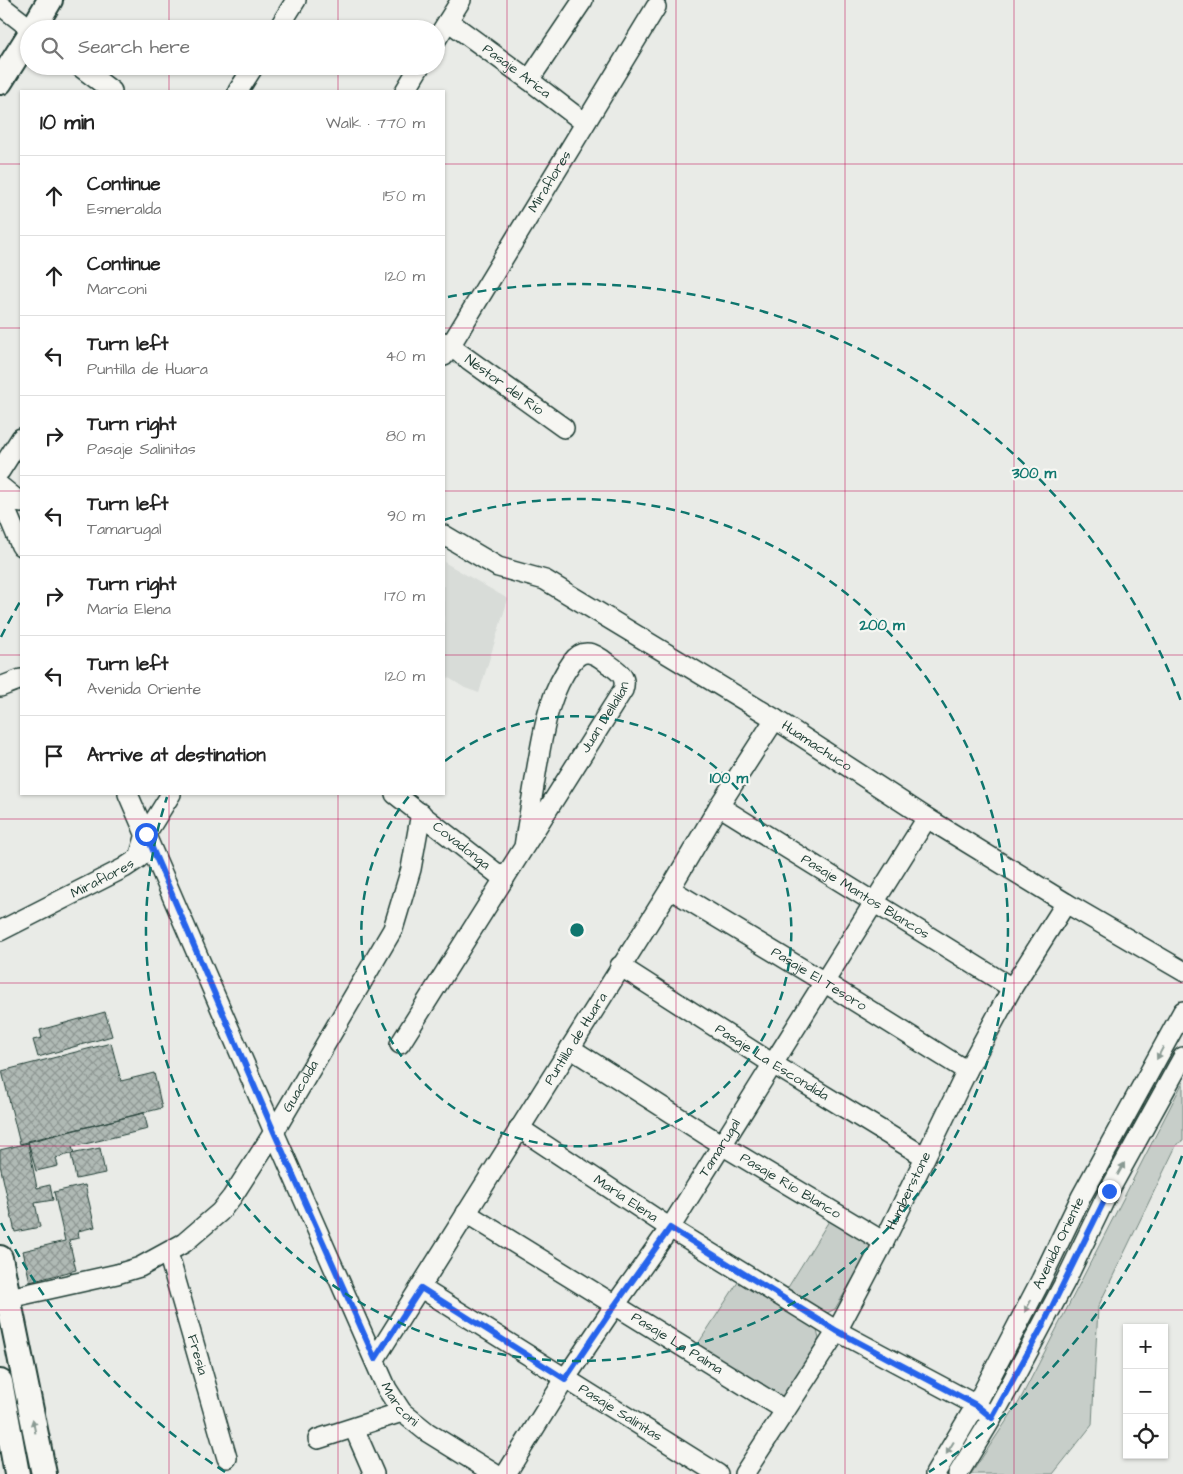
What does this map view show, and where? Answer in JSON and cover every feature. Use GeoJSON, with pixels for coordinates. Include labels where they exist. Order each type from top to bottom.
{"type":"FeatureCollection","features":[{"type":"Feature","properties":{"kind":"main road"},"geometry":{"type":"LineString","coordinates":[[38,20],[50,0]]}},
{"type":"Feature","properties":{"kind":"main road"},"geometry":{"type":"LineString","coordinates":[[0,82],[20,50]]}},
{"type":"Feature","properties":{"kind":"main road"},"geometry":{"type":"LineString","coordinates":[[0,1258],[4,1299],[44,1474]]}},
{"type":"Feature","properties":{"kind":"main road"},"geometry":{"type":"LineString","coordinates":[[0,1382],[17,1474]]}},
{"type":"Feature","properties":{"kind":"street"},"geometry":{"type":"LineString","coordinates":[[284,20],[296,0]]}},
{"type":"Feature","properties":{"kind":"street"},"geometry":{"type":"LineString","coordinates":[[445,26],[461,0]]}},
{"type":"Feature","properties":{"kind":"street"},"geometry":{"type":"LineString","coordinates":[[529,80],[583,0]]}},
{"type":"Feature","properties":{"kind":"street"},"geometry":{"type":"LineString","coordinates":[[0,5],[20,20]]}},
{"type":"Feature","properties":{"kind":"street","name":"Miraflores"},"geometry":{"type":"LineString","coordinates":[[446,348],[656,7]]}},
{"type":"Feature","properties":{"kind":"street","name":"Pasaje Arica"},"geometry":{"type":"LineString","coordinates":[[448,22],[585,123]]}},
{"type":"Feature","properties":{"kind":"street"},"geometry":{"type":"LineString","coordinates":[[92,75],[111,90]]}},
{"type":"Feature","properties":{"kind":"street"},"geometry":{"type":"LineString","coordinates":[[239,90],[248,75]]}},
{"type":"Feature","properties":{"kind":"street"},"geometry":{"type":"LineString","coordinates":[[405,90],[414,75]]}},
{"type":"Feature","properties":{"kind":"street","name":"Néstor del Río"},"geometry":{"type":"LineString","coordinates":[[446,348],[564,428]]}},
{"type":"Feature","properties":{"kind":"street"},"geometry":{"type":"LineString","coordinates":[[0,472],[20,440]]}},
{"type":"Feature","properties":{"kind":"street"},"geometry":{"type":"LineString","coordinates":[[0,486],[20,502]]}},
{"type":"Feature","properties":{"kind":"street"},"geometry":{"type":"LineString","coordinates":[[0,496],[20,544]]}},
{"type":"Feature","properties":{"kind":"street","name":"Huamachuco"},"geometry":{"type":"LineString","coordinates":[[445,536],[498,567],[544,580],[775,720],[927,818],[1066,903],[1183,971]]}},
{"type":"Feature","properties":{"kind":"street","name":"Juan Dellalian"},"geometry":{"type":"LineString","coordinates":[[400,1044],[624,690],[625,682],[621,673],[592,653],[583,653],[573,661],[560,679],[546,715],[524,847]]}},
{"type":"Feature","properties":{"kind":"street"},"geometry":{"type":"LineString","coordinates":[[0,687],[20,679]]}},
{"type":"Feature","properties":{"kind":"street","name":"Puntilla de Huara"},"geometry":{"type":"LineString","coordinates":[[375,1359],[670,889],[718,806],[775,720]]}},
{"type":"Feature","properties":{"kind":"street","name":"Marconi"},"geometry":{"type":"LineString","coordinates":[[128,795],[387,1389],[402,1412],[427,1432],[495,1474]]}},
{"type":"Feature","properties":{"kind":"street","name":"Miraflores"},"geometry":{"type":"LineString","coordinates":[[0,931],[124,868],[139,858],[146,834],[170,795]]}},
{"type":"Feature","properties":{"kind":"street","name":"Covadonga"},"geometry":{"type":"LineString","coordinates":[[396,795],[504,879]]}},
{"type":"Feature","properties":{"kind":"street","name":"Pasaje Mantos Blancos"},"geometry":{"type":"LineString","coordinates":[[718,806],[873,904],[1012,988]]}},
{"type":"Feature","properties":{"kind":"street","name":"Guacolda"},"geometry":{"type":"LineString","coordinates":[[4,1299],[117,1274],[140,1267],[190,1239],[220,1212],[274,1132],[393,929],[411,869],[420,812]]}},
{"type":"Feature","properties":{"kind":"street","name":"Tamarugal"},"geometry":{"type":"LineString","coordinates":[[506,1474],[565,1379],[670,1228],[927,818]]}},
{"type":"Feature","properties":{"kind":"street","name":"Pasaje El Tesoro"},"geometry":{"type":"LineString","coordinates":[[670,889],[967,1071]]}},
{"type":"Feature","properties":{"kind":"street","name":"Humberstone"},"geometry":{"type":"LineString","coordinates":[[744,1474],[837,1331],[884,1242],[967,1071],[1012,988],[1066,903]]}},
{"type":"Feature","properties":{"kind":"street","name":"Pasaje La Escondida"},"geometry":{"type":"LineString","coordinates":[[620,966],[773,1064],[925,1157]]}},
{"type":"Feature","properties":{"kind":"street","name":"Avenida Oriente"},"geometry":{"type":"LineString","coordinates":[[935,1474],[976,1405],[1041,1280],[1081,1197],[1183,1011]]}},
{"type":"Feature","properties":{"kind":"street","name":"Pasaje Río Blanco"},"geometry":{"type":"LineString","coordinates":[[570,1048],[722,1144],[884,1242]]}},
{"type":"Feature","properties":{"kind":"street","name":"Avenida Oriente"},"geometry":{"type":"LineString","coordinates":[[958,1474],[992,1418],[1042,1327],[1109,1191],[1183,1057]]}},
{"type":"Feature","properties":{"kind":"street","name":"María Elena"},"geometry":{"type":"LineString","coordinates":[[519,1128],[670,1228],[837,1331],[976,1405],[992,1418]]}},
{"type":"Feature","properties":{"kind":"street","name":"Pasaje La Palma"},"geometry":{"type":"LineString","coordinates":[[466,1213],[785,1410]]}},
{"type":"Feature","properties":{"kind":"street","name":"Fresia"},"geometry":{"type":"LineString","coordinates":[[168,1253],[228,1458]]}},
{"type":"Feature","properties":{"kind":"street","name":"Pasaje Salinitas"},"geometry":{"type":"LineString","coordinates":[[421,1288],[718,1474]]}},
{"type":"Feature","properties":{"kind":"street"},"geometry":{"type":"LineString","coordinates":[[318,1439],[402,1412]]}},
{"type":"Feature","properties":{"kind":"street"},"geometry":{"type":"LineString","coordinates":[[354,1428],[374,1474]]}},
{"type":"Feature","properties":{"kind":"shaded area"},"geometry":{"type":"Polygon","coordinates":[[[445,563],[508,599],[479,693],[465,688],[445,676],[445,563]]]}},
{"type":"Feature","properties":{"kind":"shaded area"},"geometry":{"type":"Polygon","coordinates":[[[1183,1082],[1183,1141],[1177,1144],[1098,1307],[1092,1425],[1053,1474],[971,1474],[1019,1402],[1183,1082]]]}},
{"type":"Feature","properties":{"kind":"shaded area"},"geometry":{"type":"Polygon","coordinates":[[[832,1216],[875,1241],[835,1309],[827,1313],[787,1289],[832,1216]]]}},
{"type":"Feature","properties":{"kind":"shaded area"},"geometry":{"type":"Polygon","coordinates":[[[740,1279],[816,1326],[819,1339],[780,1402],[696,1347],[740,1279]]]}},
{"type":"Feature","properties":{"kind":"building"},"geometry":{"type":"Polygon","coordinates":[[[105,1012],[112,1036],[38,1057],[33,1040],[42,1038],[40,1030],[105,1012]]]}},
{"type":"Feature","properties":{"kind":"building"},"geometry":{"type":"Polygon","coordinates":[[[111,1043],[121,1081],[154,1073],[162,1108],[20,1144],[2,1071],[111,1043]]]}},
{"type":"Feature","properties":{"kind":"building"},"geometry":{"type":"Polygon","coordinates":[[[144,1113],[148,1129],[72,1147],[74,1153],[56,1158],[58,1166],[36,1171],[28,1141],[144,1113]]]}},
{"type":"Feature","properties":{"kind":"building"},"geometry":{"type":"Polygon","coordinates":[[[28,1143],[37,1188],[50,1185],[53,1200],[35,1203],[40,1227],[15,1232],[0,1165],[0,1150],[28,1143]]]}},
{"type":"Feature","properties":{"kind":"building"},"geometry":{"type":"Polygon","coordinates":[[[100,1148],[105,1173],[76,1179],[71,1154],[100,1148]]]}},
{"type":"Feature","properties":{"kind":"building"},"geometry":{"type":"Polygon","coordinates":[[[85,1185],[95,1227],[78,1231],[79,1238],[69,1240],[76,1270],[30,1282],[23,1251],[65,1241],[54,1192],[85,1185]]]}},
{"type":"Feature","properties":{"kind":"route"},"geometry":{"type":"LineString","coordinates":[[146,834],[274,1132],[375,1359],[421,1288],[565,1379],[670,1228],[837,1331],[976,1405],[992,1418],[1042,1327],[1109,1191]]}}]}
